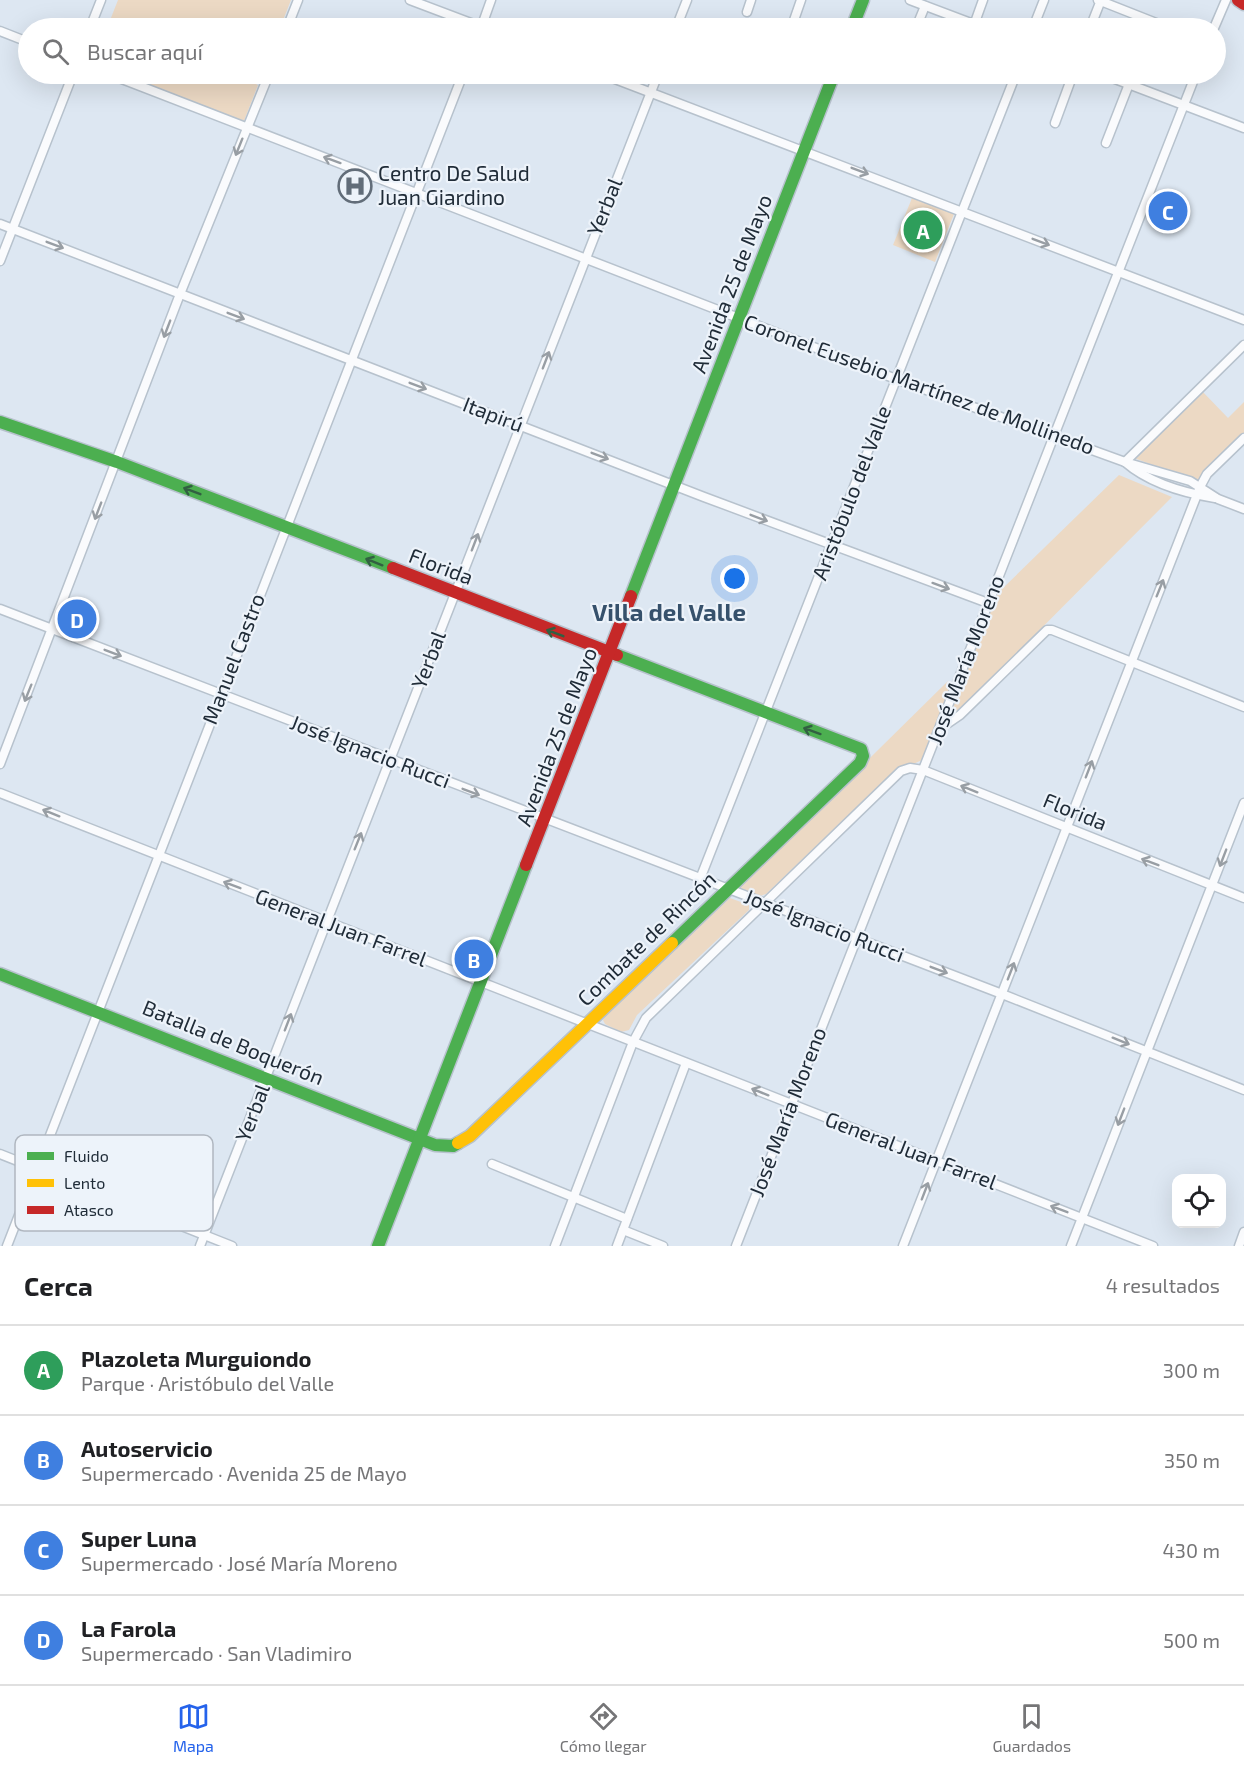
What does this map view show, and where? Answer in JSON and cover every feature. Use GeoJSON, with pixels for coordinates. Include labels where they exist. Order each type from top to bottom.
{"type":"FeatureCollection","features":[{"type":"Feature","properties":{"kind":"street"},"geometry":{"type":"LineString","coordinates":[[94,18],[101,0]]}},
{"type":"Feature","properties":{"kind":"street"},"geometry":{"type":"LineString","coordinates":[[291,18],[298,0]]}},
{"type":"Feature","properties":{"kind":"street"},"geometry":{"type":"LineString","coordinates":[[410,0],[456,18]]}},
{"type":"Feature","properties":{"kind":"street"},"geometry":{"type":"LineString","coordinates":[[485,18],[491,0]]}},
{"type":"Feature","properties":{"kind":"street"},"geometry":{"type":"LineString","coordinates":[[680,18],[687,0]]}},
{"type":"Feature","properties":{"kind":"street"},"geometry":{"type":"LineString","coordinates":[[747,12],[751,0]]}},
{"type":"Feature","properties":{"kind":"street"},"geometry":{"type":"LineString","coordinates":[[795,18],[801,0]]}},
{"type":"Feature","properties":{"kind":"street"},"geometry":{"type":"LineString","coordinates":[[856,18],[862,0]]}},
{"type":"Feature","properties":{"kind":"street"},"geometry":{"type":"LineString","coordinates":[[910,0],[956,18]]}},
{"type":"Feature","properties":{"kind":"street"},"geometry":{"type":"LineString","coordinates":[[977,18],[983,0]]}},
{"type":"Feature","properties":{"kind":"street"},"geometry":{"type":"LineString","coordinates":[[1037,18],[1044,0]]}},
{"type":"Feature","properties":{"kind":"street"},"geometry":{"type":"LineString","coordinates":[[1094,18],[1100,0],[1144,18]]}},
{"type":"Feature","properties":{"kind":"street"},"geometry":{"type":"LineString","coordinates":[[1218,18],[1226,0]]}},
{"type":"Feature","properties":{"kind":"street"},"geometry":{"type":"LineString","coordinates":[[1238,0],[1244,4]]}},
{"type":"Feature","properties":{"kind":"street"},"geometry":{"type":"LineString","coordinates":[[920,18],[925,6]]}},
{"type":"Feature","properties":{"kind":"street"},"geometry":{"type":"LineString","coordinates":[[0,31],[18,38]]}},
{"type":"Feature","properties":{"kind":"street"},"geometry":{"type":"LineString","coordinates":[[0,261],[69,84]]}},
{"type":"Feature","properties":{"kind":"street","name":"Coronel Eusebio Martínez de Mollinedo"},"geometry":{"type":"LineString","coordinates":[[134,84],[896,379],[1125,462],[1148,476],[1198,491],[1244,510]]}},
{"type":"Feature","properties":{"kind":"street"},"geometry":{"type":"LineString","coordinates":[[0,764],[180,294],[264,84]]}},
{"type":"Feature","properties":{"kind":"street","name":"Manuel Castro"},"geometry":{"type":"LineString","coordinates":[[51,1135],[220,694],[460,84]]}},
{"type":"Feature","properties":{"kind":"street"},"geometry":{"type":"LineString","coordinates":[[628,84],[1244,320]]}},
{"type":"Feature","properties":{"kind":"street","name":"Yerbal"},"geometry":{"type":"LineString","coordinates":[[213,1212],[654,84]]}},
{"type":"Feature","properties":{"kind":"street","name":"Avenida 25 de Mayo"},"geometry":{"type":"LineString","coordinates":[[378,1246],[546,820],[830,84]]}},
{"type":"Feature","properties":{"kind":"street","name":"Aristóbulo del Valle"},"geometry":{"type":"LineString","coordinates":[[700,879],[1012,84]]}},
{"type":"Feature","properties":{"kind":"street"},"geometry":{"type":"LineString","coordinates":[[1055,123],[1069,84]]}},
{"type":"Feature","properties":{"kind":"street"},"geometry":{"type":"LineString","coordinates":[[1106,143],[1129,84],[1244,128]]}},
{"type":"Feature","properties":{"kind":"street","name":"José María Moreno"},"geometry":{"type":"LineString","coordinates":[[736,1246],[1192,84]]}},
{"type":"Feature","properties":{"kind":"street","name":"Itapirú"},"geometry":{"type":"LineString","coordinates":[[0,224],[520,426],[988,603]]}},
{"type":"Feature","properties":{"kind":"street"},"geometry":{"type":"LineString","coordinates":[[1125,462],[1244,345]]}},
{"type":"Feature","properties":{"kind":"street","name":"Florida"},"geometry":{"type":"LineString","coordinates":[[0,422],[117,462],[861,749],[863,756]]}},
{"type":"Feature","properties":{"kind":"street"},"geometry":{"type":"LineString","coordinates":[[903,1246],[1198,491],[1207,474],[1244,438]]}},
{"type":"Feature","properties":{"kind":"street","name":"José Ignacio Rucci"},"geometry":{"type":"LineString","coordinates":[[0,609],[1002,994],[1244,1090]]}},
{"type":"Feature","properties":{"kind":"street"},"geometry":{"type":"LineString","coordinates":[[940,729],[960,715],[1041,633],[1052,630],[1244,707]]}},
{"type":"Feature","properties":{"kind":"street","name":"Combate de Rincón"},"geometry":{"type":"LineString","coordinates":[[453,1146],[470,1136],[860,763],[863,756]]}},
{"type":"Feature","properties":{"kind":"street"},"geometry":{"type":"LineString","coordinates":[[555,1246],[633,1042],[651,1010],[893,776],[909,768],[923,770]]}},
{"type":"Feature","properties":{"kind":"street","name":"Florida"},"geometry":{"type":"LineString","coordinates":[[923,770],[1066,829],[1244,898]]}},
{"type":"Feature","properties":{"kind":"street","name":"General Juan Farrel"},"geometry":{"type":"LineString","coordinates":[[0,793],[1152,1246]]}},
{"type":"Feature","properties":{"kind":"street"},"geometry":{"type":"LineString","coordinates":[[1071,1246],[1244,803]]}},
{"type":"Feature","properties":{"kind":"street","name":"Batalla de Boquerón"},"geometry":{"type":"LineString","coordinates":[[0,974],[267,1077],[435,1145],[453,1146]]}},
{"type":"Feature","properties":{"kind":"street"},"geometry":{"type":"LineString","coordinates":[[617,1246],[686,1063]]}},
{"type":"Feature","properties":{"kind":"street"},"geometry":{"type":"LineString","coordinates":[[0,1154],[15,1160]]}},
{"type":"Feature","properties":{"kind":"street"},"geometry":{"type":"LineString","coordinates":[[492,1164],[627,1220]]}},
{"type":"Feature","properties":{"kind":"street","name":"Manuel Castro"},"geometry":{"type":"LineString","coordinates":[[7,1246],[15,1226]]}},
{"type":"Feature","properties":{"kind":"street"},"geometry":{"type":"LineString","coordinates":[[623,1230],[663,1246]]}},
{"type":"Feature","properties":{"kind":"street"},"geometry":{"type":"LineString","coordinates":[[194,1231],[232,1246]]}},
{"type":"Feature","properties":{"kind":"street","name":"Yerbal"},"geometry":{"type":"LineString","coordinates":[[200,1246],[206,1231]]}},
{"type":"Feature","properties":{"kind":"street"},"geometry":{"type":"LineString","coordinates":[[1239,1246],[1244,1232]]}},
{"type":"Feature","properties":{"kind":"shaded area"},"geometry":{"type":"Polygon","coordinates":[[[118,0],[291,0],[284,18],[111,18],[118,0]]]}},
{"type":"Feature","properties":{"kind":"shaded area"},"geometry":{"type":"Polygon","coordinates":[[[147,84],[256,84],[258,85],[244,121],[147,84]]]}},
{"type":"Feature","properties":{"kind":"shaded area"},"geometry":{"type":"Polygon","coordinates":[[[912,198],[954,214],[935,262],[893,245],[912,198]]]}},
{"type":"Feature","properties":{"kind":"shaded area"},"geometry":{"type":"Polygon","coordinates":[[[1201,390],[1228,418],[1244,402],[1244,435],[1197,481],[1131,457],[1201,390]]]}},
{"type":"Feature","properties":{"kind":"shaded area"},"geometry":{"type":"Polygon","coordinates":[[[1119,475],[1172,497],[956,714],[951,712],[1000,586],[1003,588],[1119,475]]]}},
{"type":"Feature","properties":{"kind":"shaded area"},"geometry":{"type":"Polygon","coordinates":[[[948,681],[953,683],[922,760],[892,774],[766,894],[760,896],[738,888],[948,681]]]}},
{"type":"Feature","properties":{"kind":"shaded area"},"geometry":{"type":"Polygon","coordinates":[[[730,898],[749,905],[749,910],[637,1015],[629,1030],[621,1032],[605,1024],[603,1020],[606,1014],[730,898]]]}},
{"type":"Feature","properties":{"kind":"traffic: fast"},"geometry":{"type":"LineString","coordinates":[[856,18],[863,0]]}},
{"type":"Feature","properties":{"kind":"traffic: fast"},"geometry":{"type":"LineString","coordinates":[[631,596],[830,84]]}},
{"type":"Feature","properties":{"kind":"traffic: fast"},"geometry":{"type":"LineString","coordinates":[[0,422],[117,462],[393,568]]}},
{"type":"Feature","properties":{"kind":"traffic: fast"},"geometry":{"type":"LineString","coordinates":[[617,655],[861,749],[863,756],[860,763],[672,943]]}},
{"type":"Feature","properties":{"kind":"traffic: fast"},"geometry":{"type":"LineString","coordinates":[[378,1246],[526,865]]}},
{"type":"Feature","properties":{"kind":"traffic: fast"},"geometry":{"type":"LineString","coordinates":[[0,974],[435,1145],[453,1146],[458,1143]]}},
{"type":"Feature","properties":{"kind":"traffic: slow"},"geometry":{"type":"LineString","coordinates":[[458,1143],[470,1136],[672,943]]}},
{"type":"Feature","properties":{"kind":"traffic: jam"},"geometry":{"type":"LineString","coordinates":[[1238,0],[1244,4]]}},
{"type":"Feature","properties":{"kind":"traffic: jam"},"geometry":{"type":"LineString","coordinates":[[393,568],[617,655]]}},
{"type":"Feature","properties":{"kind":"traffic: jam"},"geometry":{"type":"LineString","coordinates":[[526,865],[631,596]]}},
{"type":"Feature","properties":{"kind":"place","name":"Centro De Salud Juan Giardino"},"geometry":{"type":"Point","coordinates":[355,186]}},
{"type":"Feature","properties":{"kind":"place","name":"Super Luna"},"geometry":{"type":"Point","coordinates":[1168,211]}},
{"type":"Feature","properties":{"kind":"place","name":"Plazoleta Murguiondo"},"geometry":{"type":"Point","coordinates":[923,230]}},
{"type":"Feature","properties":{"kind":"place","name":"La Farola"},"geometry":{"type":"Point","coordinates":[77,619]}},
{"type":"Feature","properties":{"kind":"place","name":"Autoservicio"},"geometry":{"type":"Point","coordinates":[474,959]}},
{"type":"Feature","properties":{"kind":"district","name":"Villa del Valle"},"geometry":{"type":"Point","coordinates":[669,613]}}]}
